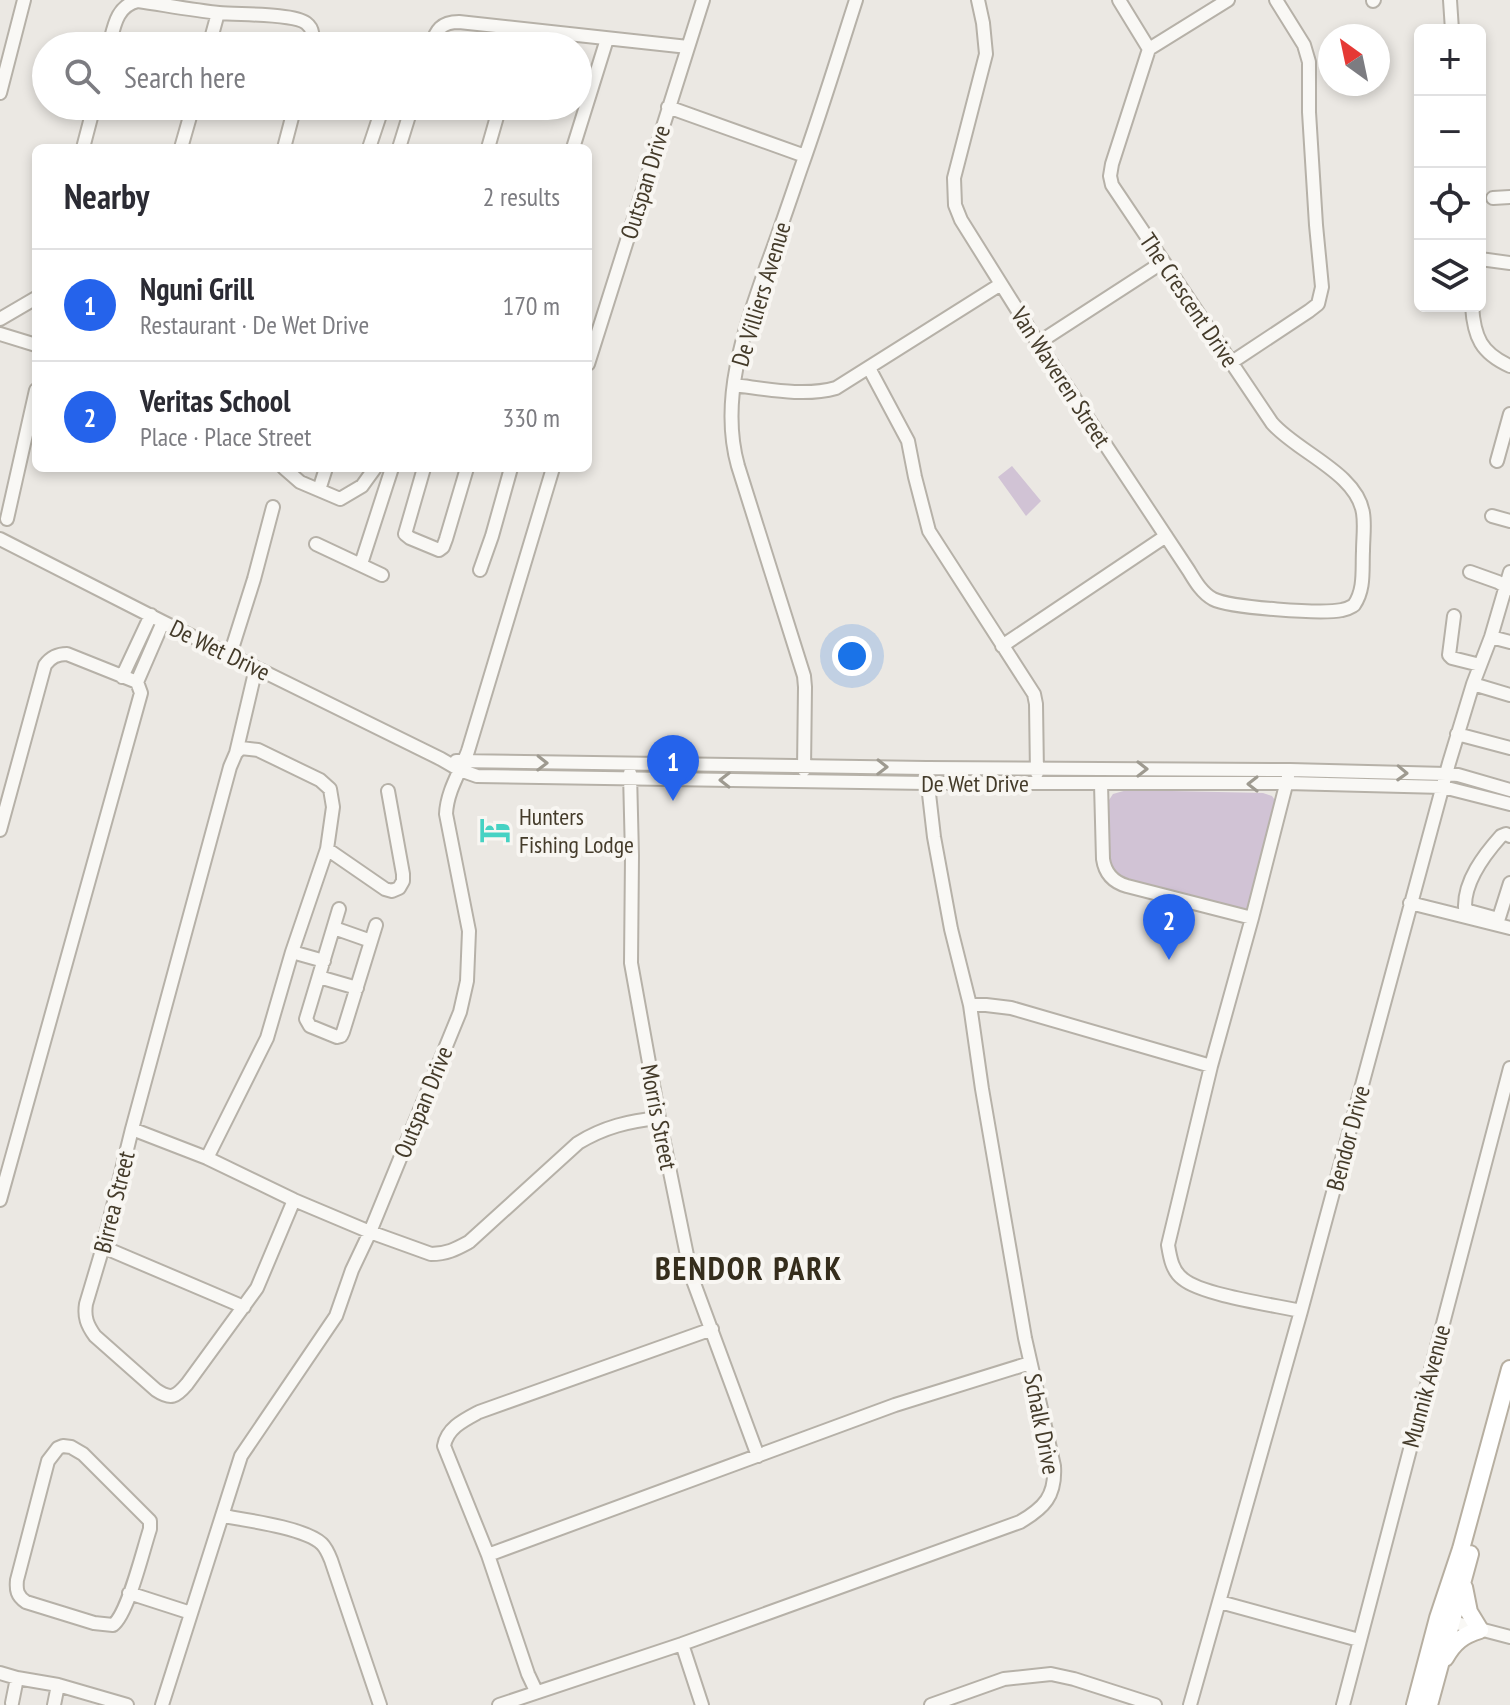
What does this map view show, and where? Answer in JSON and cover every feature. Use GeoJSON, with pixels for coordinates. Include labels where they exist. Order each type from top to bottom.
{"type":"FeatureCollection","features":[{"type":"Feature","properties":{"kind":"main road"},"geometry":{"type":"LineString","coordinates":[[1429,1705],[1461,1549],[1510,1369]]}},
{"type":"Feature","properties":{"kind":"main road"},"geometry":{"type":"LineString","coordinates":[[1415,1705],[1464,1577],[1510,1409]]}},
{"type":"Feature","properties":{"kind":"main road"},"geometry":{"type":"LineString","coordinates":[[1439,1668],[1455,1643],[1463,1636],[1480,1630],[1464,1596],[1464,1577]]}},
{"type":"Feature","properties":{"kind":"street"},"geometry":{"type":"LineString","coordinates":[[0,93],[24,0]]}},
{"type":"Feature","properties":{"kind":"street","name":"Outspan Drive"},"geometry":{"type":"LineString","coordinates":[[592,351],[703,0]]}},
{"type":"Feature","properties":{"kind":"street","name":"De Villiers Avenue"},"geometry":{"type":"LineString","coordinates":[[803,780],[804,676],[735,456],[731,425],[734,385],[744,333],[856,0]]}},
{"type":"Feature","properties":{"kind":"street","name":"Van Waveren Street"},"geometry":{"type":"LineString","coordinates":[[978,0],[986,54],[957,164],[953,195],[961,220],[1038,343],[1199,586],[1213,598],[1238,605],[1301,611],[1340,611],[1354,605]]}},
{"type":"Feature","properties":{"kind":"street"},"geometry":{"type":"LineString","coordinates":[[1119,0],[1149,49],[1228,0]]}},
{"type":"Feature","properties":{"kind":"street"},"geometry":{"type":"LineString","coordinates":[[1232,362],[1318,304],[1322,287],[1310,124],[1309,62],[1304,45],[1276,0]]}},
{"type":"Feature","properties":{"kind":"street"},"geometry":{"type":"LineString","coordinates":[[1450,0],[1452,24]]}},
{"type":"Feature","properties":{"kind":"street"},"geometry":{"type":"LineString","coordinates":[[113,32],[119,13],[132,2],[299,19],[312,32]]}},
{"type":"Feature","properties":{"kind":"street"},"geometry":{"type":"LineString","coordinates":[[213,32],[218,13]]}},
{"type":"Feature","properties":{"kind":"street"},"geometry":{"type":"LineString","coordinates":[[437,32],[451,22],[548,32]]}},
{"type":"Feature","properties":{"kind":"street"},"geometry":{"type":"LineString","coordinates":[[592,37],[688,47]]}},
{"type":"Feature","properties":{"kind":"street"},"geometry":{"type":"LineString","coordinates":[[592,87],[607,39]]}},
{"type":"Feature","properties":{"kind":"street","name":"The Crescent Drive"},"geometry":{"type":"LineString","coordinates":[[1149,49],[1113,159],[1112,185],[1276,428],[1341,478],[1358,498],[1364,520],[1362,589],[1354,605]]}},
{"type":"Feature","properties":{"kind":"street"},"geometry":{"type":"LineString","coordinates":[[668,107],[805,156]]}},
{"type":"Feature","properties":{"kind":"street"},"geometry":{"type":"LineString","coordinates":[[84,144],[90,120]]}},
{"type":"Feature","properties":{"kind":"street"},"geometry":{"type":"LineString","coordinates":[[182,144],[189,120]]}},
{"type":"Feature","properties":{"kind":"street"},"geometry":{"type":"LineString","coordinates":[[285,144],[291,120]]}},
{"type":"Feature","properties":{"kind":"street"},"geometry":{"type":"LineString","coordinates":[[370,144],[378,120]]}},
{"type":"Feature","properties":{"kind":"street"},"geometry":{"type":"LineString","coordinates":[[400,144],[408,120]]}},
{"type":"Feature","properties":{"kind":"street"},"geometry":{"type":"LineString","coordinates":[[489,144],[496,120]]}},
{"type":"Feature","properties":{"kind":"street"},"geometry":{"type":"LineString","coordinates":[[574,144],[582,120]]}},
{"type":"Feature","properties":{"kind":"street"},"geometry":{"type":"LineString","coordinates":[[1493,198],[1510,197]]}},
{"type":"Feature","properties":{"kind":"street"},"geometry":{"type":"LineString","coordinates":[[1486,260],[1510,263]]}},
{"type":"Feature","properties":{"kind":"street"},"geometry":{"type":"LineString","coordinates":[[1038,343],[1163,262]]}},
{"type":"Feature","properties":{"kind":"street"},"geometry":{"type":"LineString","coordinates":[[734,385],[804,391],[836,388],[1001,284]]}},
{"type":"Feature","properties":{"kind":"street"},"geometry":{"type":"LineString","coordinates":[[32,301],[0,326],[32,343]]}},
{"type":"Feature","properties":{"kind":"street"},"geometry":{"type":"LineString","coordinates":[[1473,312],[1481,345],[1495,359],[1510,366]]}},
{"type":"Feature","properties":{"kind":"street"},"geometry":{"type":"LineString","coordinates":[[869,368],[908,441],[929,531],[1034,694],[1037,783]]}},
{"type":"Feature","properties":{"kind":"street"},"geometry":{"type":"LineString","coordinates":[[7,519],[32,408]]}},
{"type":"Feature","properties":{"kind":"street"},"geometry":{"type":"LineString","coordinates":[[1497,461],[1510,414]]}},
{"type":"Feature","properties":{"kind":"street"},"geometry":{"type":"LineString","coordinates":[[289,472],[300,482],[343,499],[362,486],[372,472]]}},
{"type":"Feature","properties":{"kind":"street"},"geometry":{"type":"LineString","coordinates":[[319,490],[325,472]]}},
{"type":"Feature","properties":{"kind":"street"},"geometry":{"type":"LineString","coordinates":[[361,564],[391,472]]}},
{"type":"Feature","properties":{"kind":"street"},"geometry":{"type":"LineString","coordinates":[[423,472],[405,534],[439,550],[446,539],[466,472]]}},
{"type":"Feature","properties":{"kind":"street"},"geometry":{"type":"LineString","coordinates":[[480,570],[510,472]]}},
{"type":"Feature","properties":{"kind":"street","name":"Outspan Drive"},"geometry":{"type":"LineString","coordinates":[[162,1705],[241,1456],[332,1325],[460,1012],[469,953],[469,931],[446,814],[448,795],[462,766],[552,472]]}},
{"type":"Feature","properties":{"kind":"street"},"geometry":{"type":"LineString","coordinates":[[230,655],[273,507]]}},
{"type":"Feature","properties":{"kind":"street"},"geometry":{"type":"LineString","coordinates":[[1492,516],[1510,521]]}},
{"type":"Feature","properties":{"kind":"street"},"geometry":{"type":"LineString","coordinates":[[1002,646],[1166,536]]}},
{"type":"Feature","properties":{"kind":"street","name":"De Wet Drive"},"geometry":{"type":"LineString","coordinates":[[0,539],[441,759],[483,776],[1443,787],[1510,804]]}},
{"type":"Feature","properties":{"kind":"street"},"geometry":{"type":"LineString","coordinates":[[316,544],[382,575]]}},
{"type":"Feature","properties":{"kind":"street"},"geometry":{"type":"LineString","coordinates":[[1470,572],[1508,589]]}},
{"type":"Feature","properties":{"kind":"street","name":"Bendor Drive"},"geometry":{"type":"LineString","coordinates":[[1190,1705],[1301,1311],[1446,774],[1464,736],[1473,684],[1480,665],[1502,639],[1510,572]]}},
{"type":"Feature","properties":{"kind":"street"},"geometry":{"type":"LineString","coordinates":[[1454,616],[1449,655],[1480,665]]}},
{"type":"Feature","properties":{"kind":"street"},"geometry":{"type":"LineString","coordinates":[[122,677],[157,619]]}},
{"type":"Feature","properties":{"kind":"street"},"geometry":{"type":"LineString","coordinates":[[1,1193],[141,693],[137,682],[157,619]]}},
{"type":"Feature","properties":{"kind":"street"},"geometry":{"type":"LineString","coordinates":[[0,830],[45,665],[49,660],[67,654],[137,682]]}},
{"type":"Feature","properties":{"kind":"street","name":"Birrea Street"},"geometry":{"type":"LineString","coordinates":[[256,668],[238,751],[230,767],[86,1304],[88,1326],[95,1336],[163,1395],[171,1397],[180,1391],[244,1307],[262,1278],[294,1200]]}},
{"type":"Feature","properties":{"kind":"street"},"geometry":{"type":"LineString","coordinates":[[1473,684],[1510,695]]}},
{"type":"Feature","properties":{"kind":"street"},"geometry":{"type":"LineString","coordinates":[[1464,736],[1510,748]]}},
{"type":"Feature","properties":{"kind":"street"},"geometry":{"type":"LineString","coordinates":[[207,1158],[267,1038],[327,849],[333,807],[330,789],[313,776],[258,750],[238,751]]}},
{"type":"Feature","properties":{"kind":"street","name":"Morris Street"},"geometry":{"type":"LineString","coordinates":[[630,765],[631,963],[659,1118],[691,1275],[758,1456]]}},
{"type":"Feature","properties":{"kind":"street","name":"De Wet Drive"},"geometry":{"type":"LineString","coordinates":[[462,766],[804,765],[1290,770],[1458,775],[1510,790]]}},
{"type":"Feature","properties":{"kind":"street","name":"Schalk Drive"},"geometry":{"type":"LineString","coordinates":[[499,1705],[682,1644],[1020,1522],[1037,1513],[1048,1500],[1055,1481],[1054,1466],[1030,1363],[970,1005],[949,919],[934,837],[926,768]]}},
{"type":"Feature","properties":{"kind":"street"},"geometry":{"type":"LineString","coordinates":[[1290,770],[1211,1066],[1168,1245],[1170,1259],[1182,1279],[1203,1289],[1301,1311]]}},
{"type":"Feature","properties":{"kind":"street"},"geometry":{"type":"LineString","coordinates":[[1101,784],[1103,859],[1105,870],[1112,878],[1127,886],[1252,918]]}},
{"type":"Feature","properties":{"kind":"street"},"geometry":{"type":"LineString","coordinates":[[327,849],[385,889],[392,891],[399,888],[403,874],[388,791]]}},
{"type":"Feature","properties":{"kind":"street"},"geometry":{"type":"LineString","coordinates":[[1502,924],[1469,911],[1465,904],[1470,882],[1482,860],[1501,836],[1510,836]]}},
{"type":"Feature","properties":{"kind":"street"},"geometry":{"type":"LineString","coordinates":[[1502,924],[1510,883]]}},
{"type":"Feature","properties":{"kind":"street"},"geometry":{"type":"LineString","coordinates":[[1410,903],[1502,924]]}},
{"type":"Feature","properties":{"kind":"street"},"geometry":{"type":"LineString","coordinates":[[339,909],[306,1019],[307,1023],[337,1037],[343,1032],[376,925]]}},
{"type":"Feature","properties":{"kind":"street"},"geometry":{"type":"LineString","coordinates":[[334,928],[371,941]]}},
{"type":"Feature","properties":{"kind":"street"},"geometry":{"type":"LineString","coordinates":[[292,952],[324,961]]}},
{"type":"Feature","properties":{"kind":"street"},"geometry":{"type":"LineString","coordinates":[[319,977],[357,988]]}},
{"type":"Feature","properties":{"kind":"street"},"geometry":{"type":"LineString","coordinates":[[970,1005],[1011,1008],[1211,1066]]}},
{"type":"Feature","properties":{"kind":"street","name":"Munnik Avenue"},"geometry":{"type":"LineString","coordinates":[[1343,1705],[1510,1068]]}},
{"type":"Feature","properties":{"kind":"street"},"geometry":{"type":"LineString","coordinates":[[132,1129],[207,1158],[370,1232],[431,1254],[452,1252],[469,1242],[586,1138],[611,1126],[659,1118]]}},
{"type":"Feature","properties":{"kind":"street"},"geometry":{"type":"LineString","coordinates":[[103,1247],[244,1307]]}},
{"type":"Feature","properties":{"kind":"street"},"geometry":{"type":"LineString","coordinates":[[536,1691],[444,1440],[453,1428],[479,1412],[712,1329]]}},
{"type":"Feature","properties":{"kind":"street"},"geometry":{"type":"LineString","coordinates":[[488,1555],[895,1405],[1030,1363]]}},
{"type":"Feature","properties":{"kind":"street"},"geometry":{"type":"LineString","coordinates":[[63,1446],[83,1454],[150,1521],[129,1593],[120,1618],[113,1625],[94,1623],[26,1602],[18,1595],[17,1576],[48,1461],[63,1446]]}},
{"type":"Feature","properties":{"kind":"street"},"geometry":{"type":"LineString","coordinates":[[223,1516],[291,1531],[321,1543],[328,1552],[380,1705]]}},
{"type":"Feature","properties":{"kind":"street"},"geometry":{"type":"LineString","coordinates":[[129,1593],[191,1613]]}},
{"type":"Feature","properties":{"kind":"street"},"geometry":{"type":"LineString","coordinates":[[1220,1602],[1359,1640]]}},
{"type":"Feature","properties":{"kind":"street"},"geometry":{"type":"LineString","coordinates":[[1445,1620],[1510,1637]]}},
{"type":"Feature","properties":{"kind":"street"},"geometry":{"type":"LineString","coordinates":[[682,1644],[702,1705]]}},
{"type":"Feature","properties":{"kind":"street"},"geometry":{"type":"LineString","coordinates":[[0,1673],[58,1685],[108,1702],[127,1705]]}},
{"type":"Feature","properties":{"kind":"street"},"geometry":{"type":"LineString","coordinates":[[931,1705],[1004,1679],[1051,1674],[1155,1705]]}},
{"type":"Feature","properties":{"kind":"street"},"geometry":{"type":"LineString","coordinates":[[12,1703],[17,1678]]}},
{"type":"Feature","properties":{"kind":"street"},"geometry":{"type":"LineString","coordinates":[[54,1705],[58,1685]]}},
{"type":"Feature","properties":{"kind":"street"},"geometry":{"type":"LineString","coordinates":[[973,1690],[978,1705]]}},
{"type":"Feature","properties":{"kind":"shaded area"},"geometry":{"type":"Polygon","coordinates":[[[1012,466],[1041,501],[1026,516],[998,477],[1012,466]]]}},
{"type":"Feature","properties":{"kind":"shaded area"},"geometry":{"type":"Polygon","coordinates":[[[1127,790],[1263,793],[1272,796],[1277,803],[1252,905],[1243,910],[1124,881],[1109,868],[1107,803],[1113,794],[1127,790]]]}},
{"type":"Feature","properties":{"kind":"place","name":"Nguni Grill"},"geometry":{"type":"Point","coordinates":[673,801]}},
{"type":"Feature","properties":{"kind":"place","name":"Hunters Fishing Lodge"},"geometry":{"type":"Point","coordinates":[495,830]}},
{"type":"Feature","properties":{"kind":"place","name":"Veritas School"},"geometry":{"type":"Point","coordinates":[1169,960]}},
{"type":"Feature","properties":{"kind":"district","name":"BENDOR PARK"},"geometry":{"type":"Point","coordinates":[749,1268]}}]}
